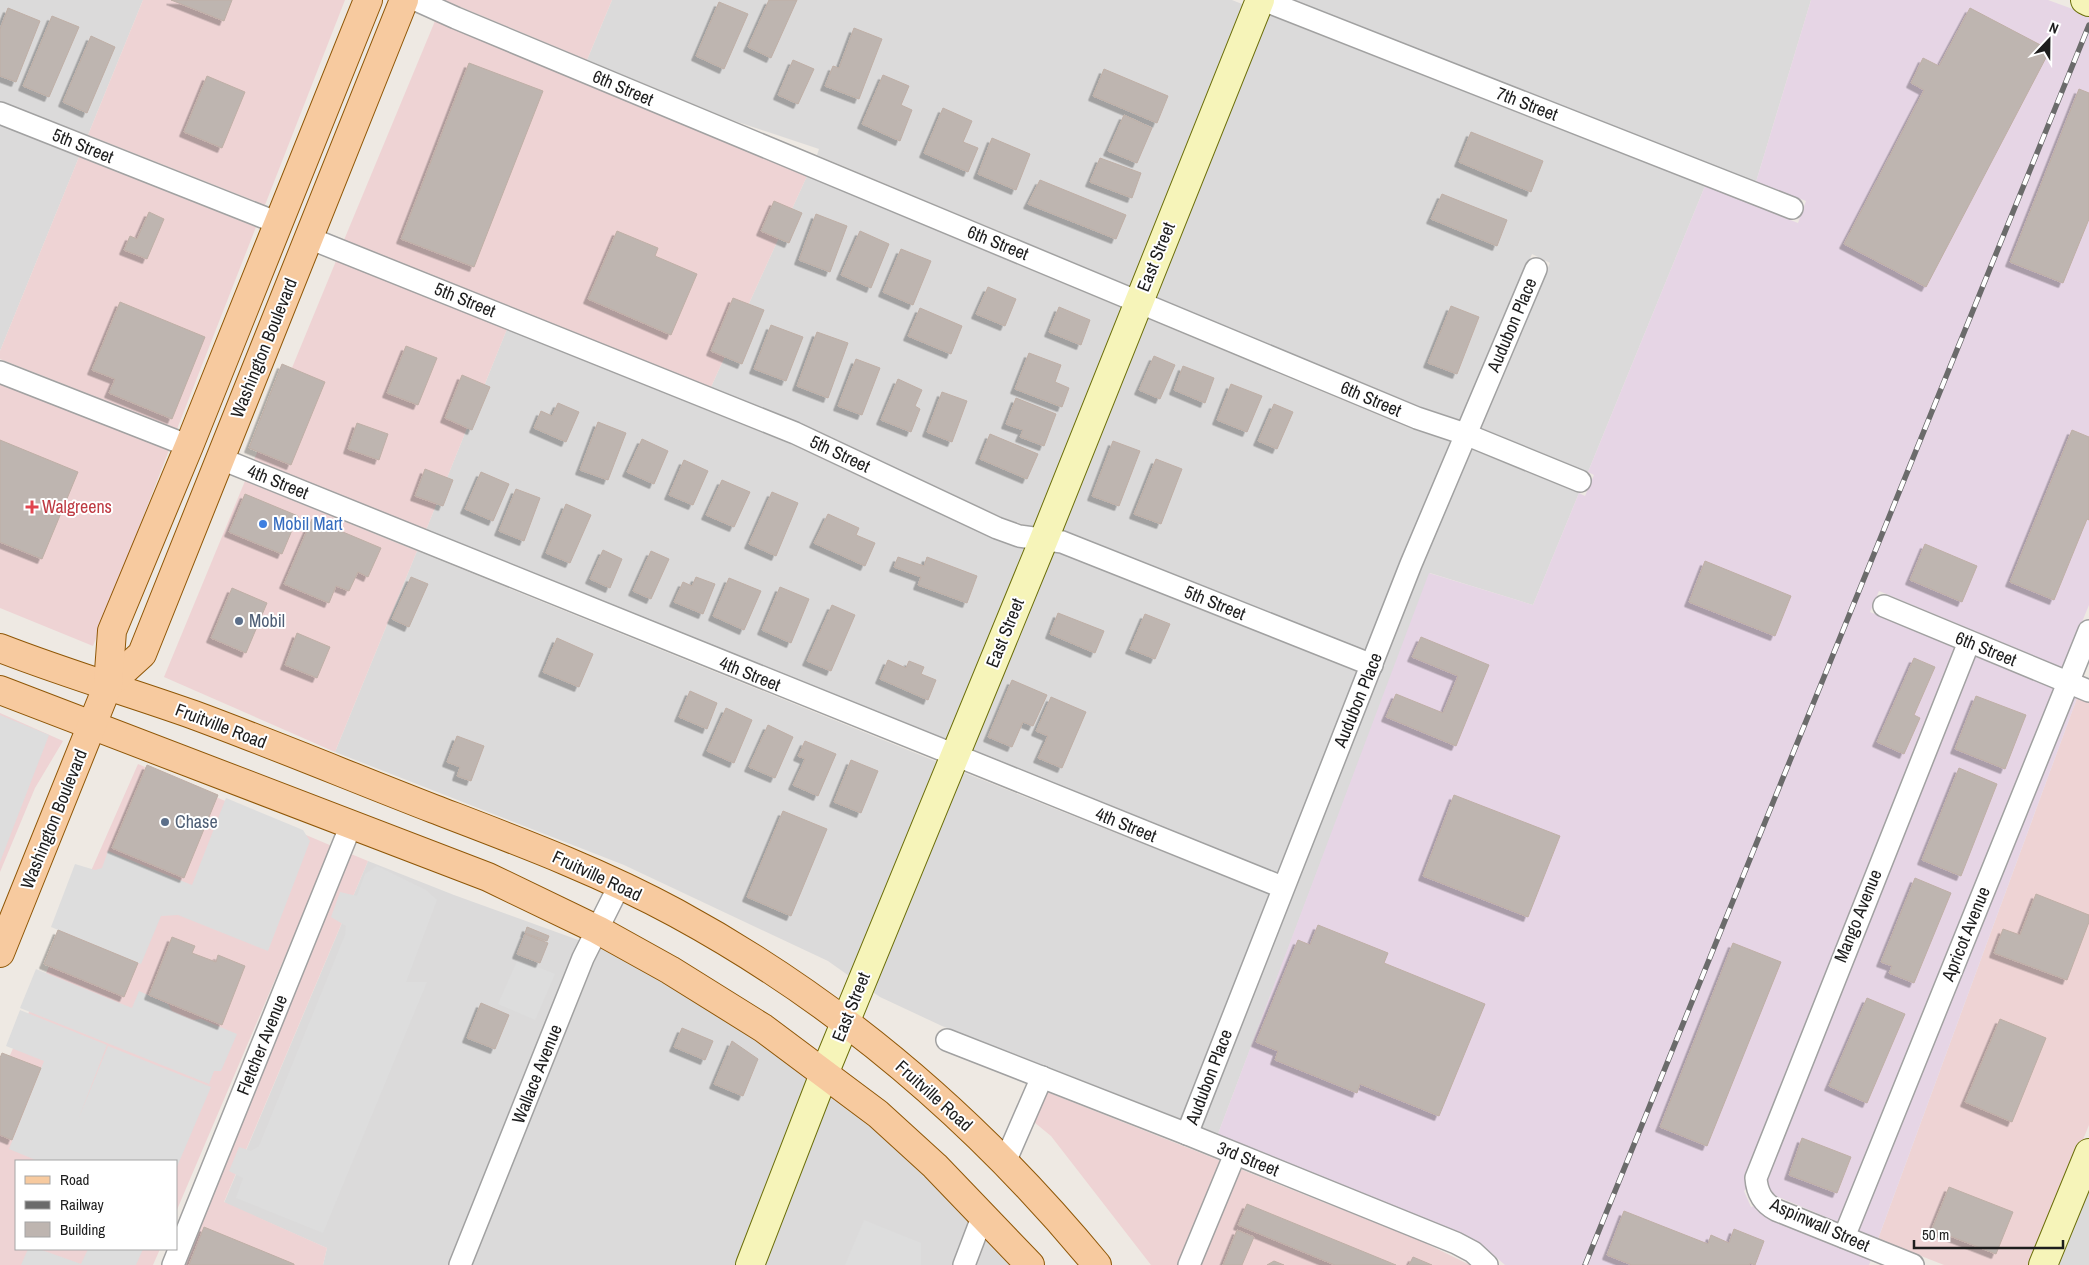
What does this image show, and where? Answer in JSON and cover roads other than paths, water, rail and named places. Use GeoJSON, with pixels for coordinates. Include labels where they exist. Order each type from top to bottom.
{"type":"FeatureCollection","features":[{"type":"Feature","properties":{"kind":"main road","name":"Washington Boulevard"},"geometry":{"type":"LineString","coordinates":[[0,953],[108,685],[112,631],[189,446],[368,0]]}},
{"type":"Feature","properties":{"kind":"main road","name":"Washington Boulevard"},"geometry":{"type":"LineString","coordinates":[[108,685],[142,654],[404,0]]}},
{"type":"Feature","properties":{"kind":"main road"},"geometry":{"type":"LineString","coordinates":[[309,238],[301,225],[301,208],[358,63],[360,54],[355,31]]}},
{"type":"Feature","properties":{"kind":"main road","name":"Fruitville Road"},"geometry":{"type":"LineString","coordinates":[[0,648],[57,670],[108,685],[197,716],[532,847],[673,911],[752,957],[903,1066],[1004,1162],[1097,1265]]}},
{"type":"Feature","properties":{"kind":"main road"},"geometry":{"type":"LineString","coordinates":[[0,690],[488,877],[598,930],[670,970],[763,1028],[878,1114],[936,1166],[1030,1265]]}},
{"type":"Feature","properties":{"kind":"street","name":"6th Street"},"geometry":{"type":"LineString","coordinates":[[416,0],[1417,418],[1465,434],[1580,481]]}},
{"type":"Feature","properties":{"kind":"street","name":"East Street"},"geometry":{"type":"LineString","coordinates":[[750,1265],[824,1074],[1044,539],[1261,0]]}},
{"type":"Feature","properties":{"kind":"street","name":"7th Street"},"geometry":{"type":"LineString","coordinates":[[1261,0],[1792,208]]}},
{"type":"Feature","properties":{"kind":"street"},"geometry":{"type":"LineString","coordinates":[[2085,0],[2089,2]]}},
{"type":"Feature","properties":{"kind":"street","name":"5th Street"},"geometry":{"type":"LineString","coordinates":[[0,113],[278,223]]}},
{"type":"Feature","properties":{"kind":"street","name":"5th Street"},"geometry":{"type":"LineString","coordinates":[[309,238],[795,433],[997,528],[1019,536],[1062,542],[1372,665]]}},
{"type":"Feature","properties":{"kind":"street","name":"Audubon Place"},"geometry":{"type":"LineString","coordinates":[[1187,1134],[1282,888],[1465,434],[1536,269]]}},
{"type":"Feature","properties":{"kind":"street"},"geometry":{"type":"LineString","coordinates":[[0,372],[189,446]]}},
{"type":"Feature","properties":{"kind":"street","name":"4th Street"},"geometry":{"type":"LineString","coordinates":[[219,458],[1282,888]]}},
{"type":"Feature","properties":{"kind":"street","name":"6th Street"},"geometry":{"type":"LineString","coordinates":[[1884,606],[2089,691]]}},
{"type":"Feature","properties":{"kind":"street","name":"Apricot Avenue"},"geometry":{"type":"LineString","coordinates":[[1844,1237],[2089,631]]}},
{"type":"Feature","properties":{"kind":"street","name":"Mango Avenue"},"geometry":{"type":"LineString","coordinates":[[1758,1192],[1756,1178],[1969,642]]}},
{"type":"Feature","properties":{"kind":"street","name":"Fletcher Avenue"},"geometry":{"type":"LineString","coordinates":[[173,1265],[352,825]]}},
{"type":"Feature","properties":{"kind":"street","name":"Wallace Avenue"},"geometry":{"type":"LineString","coordinates":[[460,1265],[583,958],[619,886]]}},
{"type":"Feature","properties":{"kind":"street","name":"3rd Street"},"geometry":{"type":"LineString","coordinates":[[947,1040],[1187,1134],[1456,1243],[1472,1252],[1487,1265]]}},
{"type":"Feature","properties":{"kind":"street"},"geometry":{"type":"LineString","coordinates":[[1004,1162],[1042,1078]]}},
{"type":"Feature","properties":{"kind":"street"},"geometry":{"type":"LineString","coordinates":[[2043,1265],[2089,1153]]}},
{"type":"Feature","properties":{"kind":"street"},"geometry":{"type":"LineString","coordinates":[[1189,1265],[1235,1154]]}},
{"type":"Feature","properties":{"kind":"street","name":"Aspinwall Street"},"geometry":{"type":"LineString","coordinates":[[1758,1192],[1764,1201],[1776,1210],[1913,1265]]}},
{"type":"Feature","properties":{"kind":"street"},"geometry":{"type":"LineString","coordinates":[[964,1265],[983,1215]]}},
{"type":"Feature","properties":{"kind":"railway"},"geometry":{"type":"LineString","coordinates":[[1585,1265],[2089,25]]}},
{"type":"Feature","properties":{"kind":"place","name":"Walgreens"},"geometry":{"type":"Point","coordinates":[32,507]}},
{"type":"Feature","properties":{"kind":"place","name":"Mobil Mart"},"geometry":{"type":"Point","coordinates":[263,524]}},
{"type":"Feature","properties":{"kind":"place","name":"Mobil"},"geometry":{"type":"Point","coordinates":[239,621]}},
{"type":"Feature","properties":{"kind":"place","name":"Chase"},"geometry":{"type":"Point","coordinates":[165,822]}}]}
